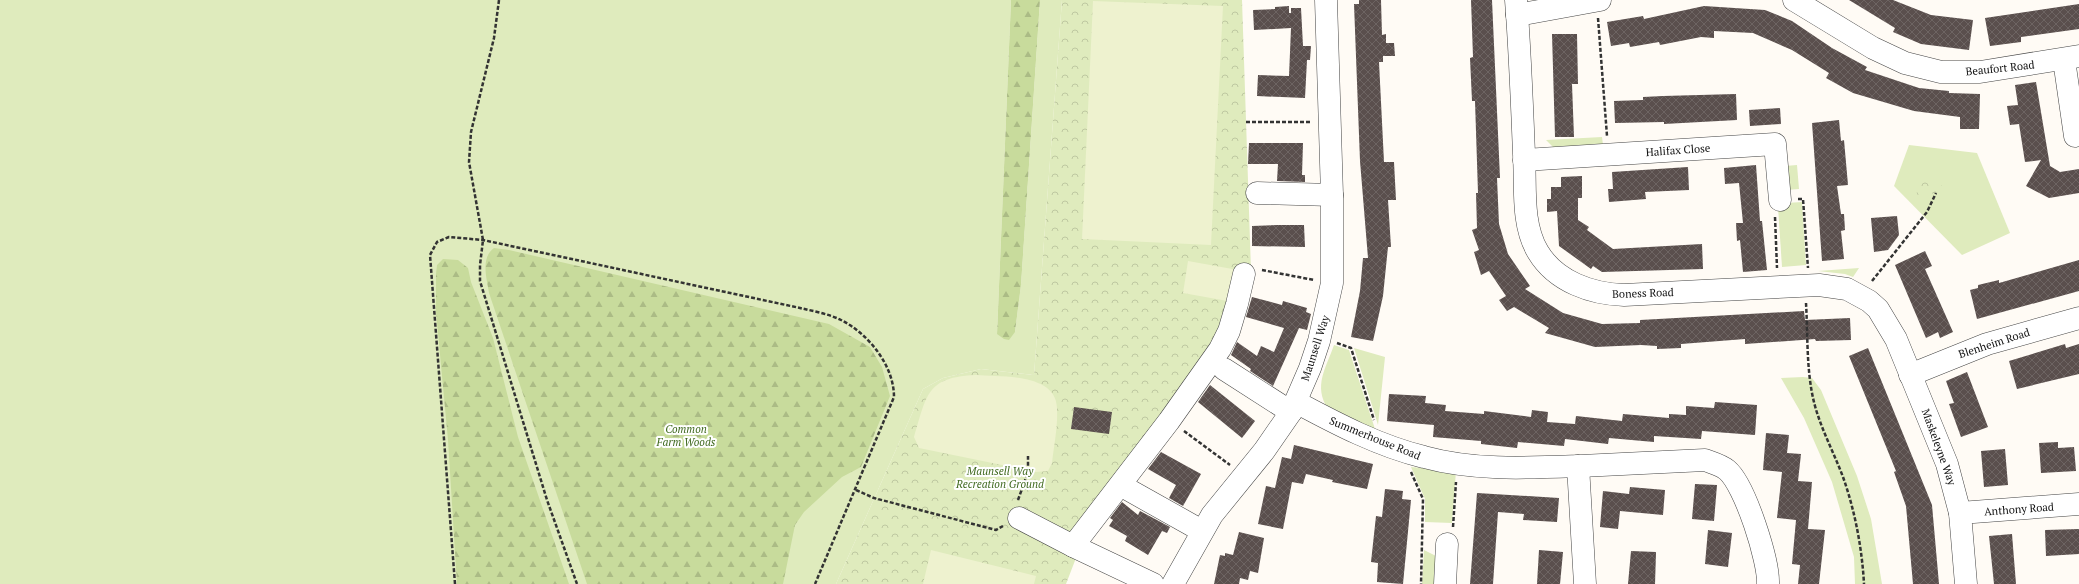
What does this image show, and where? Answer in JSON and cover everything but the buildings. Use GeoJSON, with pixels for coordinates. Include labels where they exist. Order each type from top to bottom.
{"type":"FeatureCollection","features":[{"type":"Feature","properties":{"kind":"street","name":"Maunsell Way"},"geometry":{"type":"LineString","coordinates":[[1173,584],[1202,531],[1244,474],[1264,451],[1294,407],[1319,341],[1332,283],[1332,195],[1326,0]]}},
{"type":"Feature","properties":{"kind":"street"},"geometry":{"type":"LineString","coordinates":[[1517,7],[1599,0]]}},
{"type":"Feature","properties":{"kind":"street","name":"Beaufort Road"},"geometry":{"type":"LineString","coordinates":[[1794,0],[1873,48],[1905,63],[1942,72],[1980,72],[2071,58]]}},
{"type":"Feature","properties":{"kind":"street","name":"Boness Road"},"geometry":{"type":"LineString","coordinates":[[1517,7],[1526,211],[1534,244],[1538,253],[1550,266],[1566,279],[1602,294],[1624,295],[1778,286],[1830,285],[1847,289],[1860,295],[1878,309],[1896,339]]}},
{"type":"Feature","properties":{"kind":"street"},"geometry":{"type":"LineString","coordinates":[[2071,58],[2075,136]]}},
{"type":"Feature","properties":{"kind":"street","name":"Halifax Close"},"geometry":{"type":"LineString","coordinates":[[1524,160],[1775,144],[1780,200]]}},
{"type":"Feature","properties":{"kind":"street"},"geometry":{"type":"LineString","coordinates":[[1257,193],[1332,195]]}},
{"type":"Feature","properties":{"kind":"street"},"geometry":{"type":"LineString","coordinates":[[1076,548],[1220,349],[1229,331],[1244,274]]}},
{"type":"Feature","properties":{"kind":"street","name":"Blenheim Road"},"geometry":{"type":"LineString","coordinates":[[1910,375],[1987,344],[2079,318]]}},
{"type":"Feature","properties":{"kind":"street","name":"Maskeleyne Way"},"geometry":{"type":"LineString","coordinates":[[1896,339],[1947,464],[1960,513],[1966,584]]}},
{"type":"Feature","properties":{"kind":"street"},"geometry":{"type":"LineString","coordinates":[[1224,369],[1294,407]]}},
{"type":"Feature","properties":{"kind":"street","name":"Summerhouse Road"},"geometry":{"type":"LineString","coordinates":[[1294,407],[1407,452],[1425,458],[1458,463],[1524,469],[1705,460],[1717,464],[1728,470],[1744,496],[1764,554],[1768,584]]}},
{"type":"Feature","properties":{"kind":"street"},"geometry":{"type":"LineString","coordinates":[[1578,466],[1585,584]]}},
{"type":"Feature","properties":{"kind":"street"},"geometry":{"type":"LineString","coordinates":[[1129,490],[1202,531]]}},
{"type":"Feature","properties":{"kind":"street","name":"Anthony Road"},"geometry":{"type":"LineString","coordinates":[[1960,513],[2079,504]]}},
{"type":"Feature","properties":{"kind":"street"},"geometry":{"type":"LineString","coordinates":[[1014,520],[1153,584]]}},
{"type":"Feature","properties":{"kind":"street"},"geometry":{"type":"LineString","coordinates":[[1445,584],[1447,544]]}},
{"type":"Feature","properties":{"kind":"path"},"geometry":{"type":"LineString","coordinates":[[499,0],[494,38],[471,132],[469,162],[483,240],[480,281],[547,500],[577,584]]}},
{"type":"Feature","properties":{"kind":"path"},"geometry":{"type":"LineString","coordinates":[[1599,0],[1598,30],[1608,155]]}},
{"type":"Feature","properties":{"kind":"path"},"geometry":{"type":"LineString","coordinates":[[1246,122],[1329,122]]}},
{"type":"Feature","properties":{"kind":"path"},"geometry":{"type":"LineString","coordinates":[[1860,295],[1927,212],[1936,193]]}},
{"type":"Feature","properties":{"kind":"path"},"geometry":{"type":"LineString","coordinates":[[1778,286],[1775,209],[1780,200],[1803,198],[1808,271],[1805,286],[1810,374],[1814,404],[1820,424],[1842,475],[1851,502],[1863,559],[1864,584]]}},
{"type":"Feature","properties":{"kind":"path"},"geometry":{"type":"LineString","coordinates":[[455,584],[430,255],[437,242],[449,237],[483,240],[800,308],[840,319],[859,331],[882,357],[894,384],[894,397],[815,584]]}},
{"type":"Feature","properties":{"kind":"path"},"geometry":{"type":"LineString","coordinates":[[1244,274],[1252,268],[1332,283]]}},
{"type":"Feature","properties":{"kind":"path"},"geometry":{"type":"LineString","coordinates":[[1319,341],[1330,341],[1351,348],[1379,442]]}},
{"type":"Feature","properties":{"kind":"path"},"geometry":{"type":"LineString","coordinates":[[1169,421],[1244,474]]}},
{"type":"Feature","properties":{"kind":"path"},"geometry":{"type":"LineString","coordinates":[[1407,452],[1408,466],[1424,499],[1421,584]]}},
{"type":"Feature","properties":{"kind":"path"},"geometry":{"type":"LineString","coordinates":[[1447,544],[1454,523],[1458,463]]}},
{"type":"Feature","properties":{"kind":"path"},"geometry":{"type":"LineString","coordinates":[[856,490],[874,498],[996,530],[1014,520]]}},
{"type":"Feature","properties":{"kind":"green space"},"geometry":{"type":"Polygon","coordinates":[[[0,0],[1011,0],[997,334],[1015,332],[1021,285],[1040,0],[1062,0],[1034,375],[981,369],[943,378],[923,389],[836,584],[0,584],[0,0]]]}},
{"type":"Feature","properties":{"kind":"green space"},"geometry":{"type":"Polygon","coordinates":[[[1011,0],[1040,0],[1021,285],[1015,332],[1009,340],[1004,339],[997,334],[1011,0]]]}},
{"type":"Feature","properties":{"kind":"green space","name":"Maunsell Way Recreation Ground"},"geometry":{"type":"Polygon","coordinates":[[[1062,0],[1242,0],[1251,271],[1246,294],[1076,558],[1066,584],[836,584],[923,389],[943,378],[981,369],[1034,375],[1062,0]]]}},
{"type":"Feature","properties":{"kind":"green space"},"geometry":{"type":"Polygon","coordinates":[[[1093,1],[1223,6],[1211,245],[1082,239],[1093,1]]]}},
{"type":"Feature","properties":{"kind":"green space"},"geometry":{"type":"Polygon","coordinates":[[[1602,137],[1603,145],[1554,148],[1546,140],[1602,137]]]}},
{"type":"Feature","properties":{"kind":"green space"},"geometry":{"type":"Polygon","coordinates":[[[1909,145],[1977,153],[2010,233],[1962,255],[1894,186],[1909,145]]]}},
{"type":"Feature","properties":{"kind":"green space"},"geometry":{"type":"Polygon","coordinates":[[[1797,165],[1799,189],[1787,190],[1785,166],[1797,165]]]}},
{"type":"Feature","properties":{"kind":"green space"},"geometry":{"type":"Polygon","coordinates":[[[1940,177],[1943,191],[1918,197],[1914,182],[1940,177]]]}},
{"type":"Feature","properties":{"kind":"green space"},"geometry":{"type":"Polygon","coordinates":[[[1802,202],[1806,265],[1782,267],[1778,207],[1786,203],[1802,202]]]}},
{"type":"Feature","properties":{"kind":"green space","name":"Common Farm Woods"},"geometry":{"type":"Polygon","coordinates":[[[494,248],[509,250],[829,324],[870,347],[882,367],[890,396],[861,467],[842,477],[804,512],[795,525],[783,584],[587,584],[489,293],[486,263],[487,257],[494,248]]]}},
{"type":"Feature","properties":{"kind":"green space"},"geometry":{"type":"Polygon","coordinates":[[[443,259],[458,260],[468,268],[471,282],[493,338],[518,437],[569,584],[457,584],[448,440],[436,312],[437,265],[443,259]]]}},
{"type":"Feature","properties":{"kind":"green space"},"geometry":{"type":"Polygon","coordinates":[[[1188,261],[1238,270],[1233,302],[1183,293],[1188,261]]]}},
{"type":"Feature","properties":{"kind":"green space"},"geometry":{"type":"Polygon","coordinates":[[[1859,268],[1853,277],[1845,274],[1818,271],[1859,268]]]}},
{"type":"Feature","properties":{"kind":"green space"},"geometry":{"type":"Polygon","coordinates":[[[1334,345],[1349,350],[1375,429],[1328,409],[1324,401],[1321,393],[1322,377],[1334,345]]]}},
{"type":"Feature","properties":{"kind":"green space"},"geometry":{"type":"Polygon","coordinates":[[[1354,348],[1385,357],[1378,425],[1375,415],[1354,348]]]}},
{"type":"Feature","properties":{"kind":"green space"},"geometry":{"type":"Polygon","coordinates":[[[976,375],[1026,379],[1047,388],[1054,397],[1057,408],[1056,429],[1052,463],[1048,471],[1036,472],[919,448],[914,437],[926,399],[931,391],[938,384],[947,380],[976,375]]]}},
{"type":"Feature","properties":{"kind":"green space"},"geometry":{"type":"Polygon","coordinates":[[[1781,378],[1812,378],[1821,390],[1857,476],[1871,519],[1882,584],[1855,584],[1854,557],[1832,482],[1804,418],[1781,378]]]}},
{"type":"Feature","properties":{"kind":"green space"},"geometry":{"type":"Polygon","coordinates":[[[1411,467],[1456,471],[1452,523],[1425,522],[1425,499],[1411,467]]]}},
{"type":"Feature","properties":{"kind":"green space"},"geometry":{"type":"Polygon","coordinates":[[[931,550],[1036,576],[1034,584],[923,584],[931,550]]]}},
{"type":"Feature","properties":{"kind":"green space"},"geometry":{"type":"Polygon","coordinates":[[[1424,550],[1436,556],[1438,584],[1422,584],[1424,550]]]}}]}
